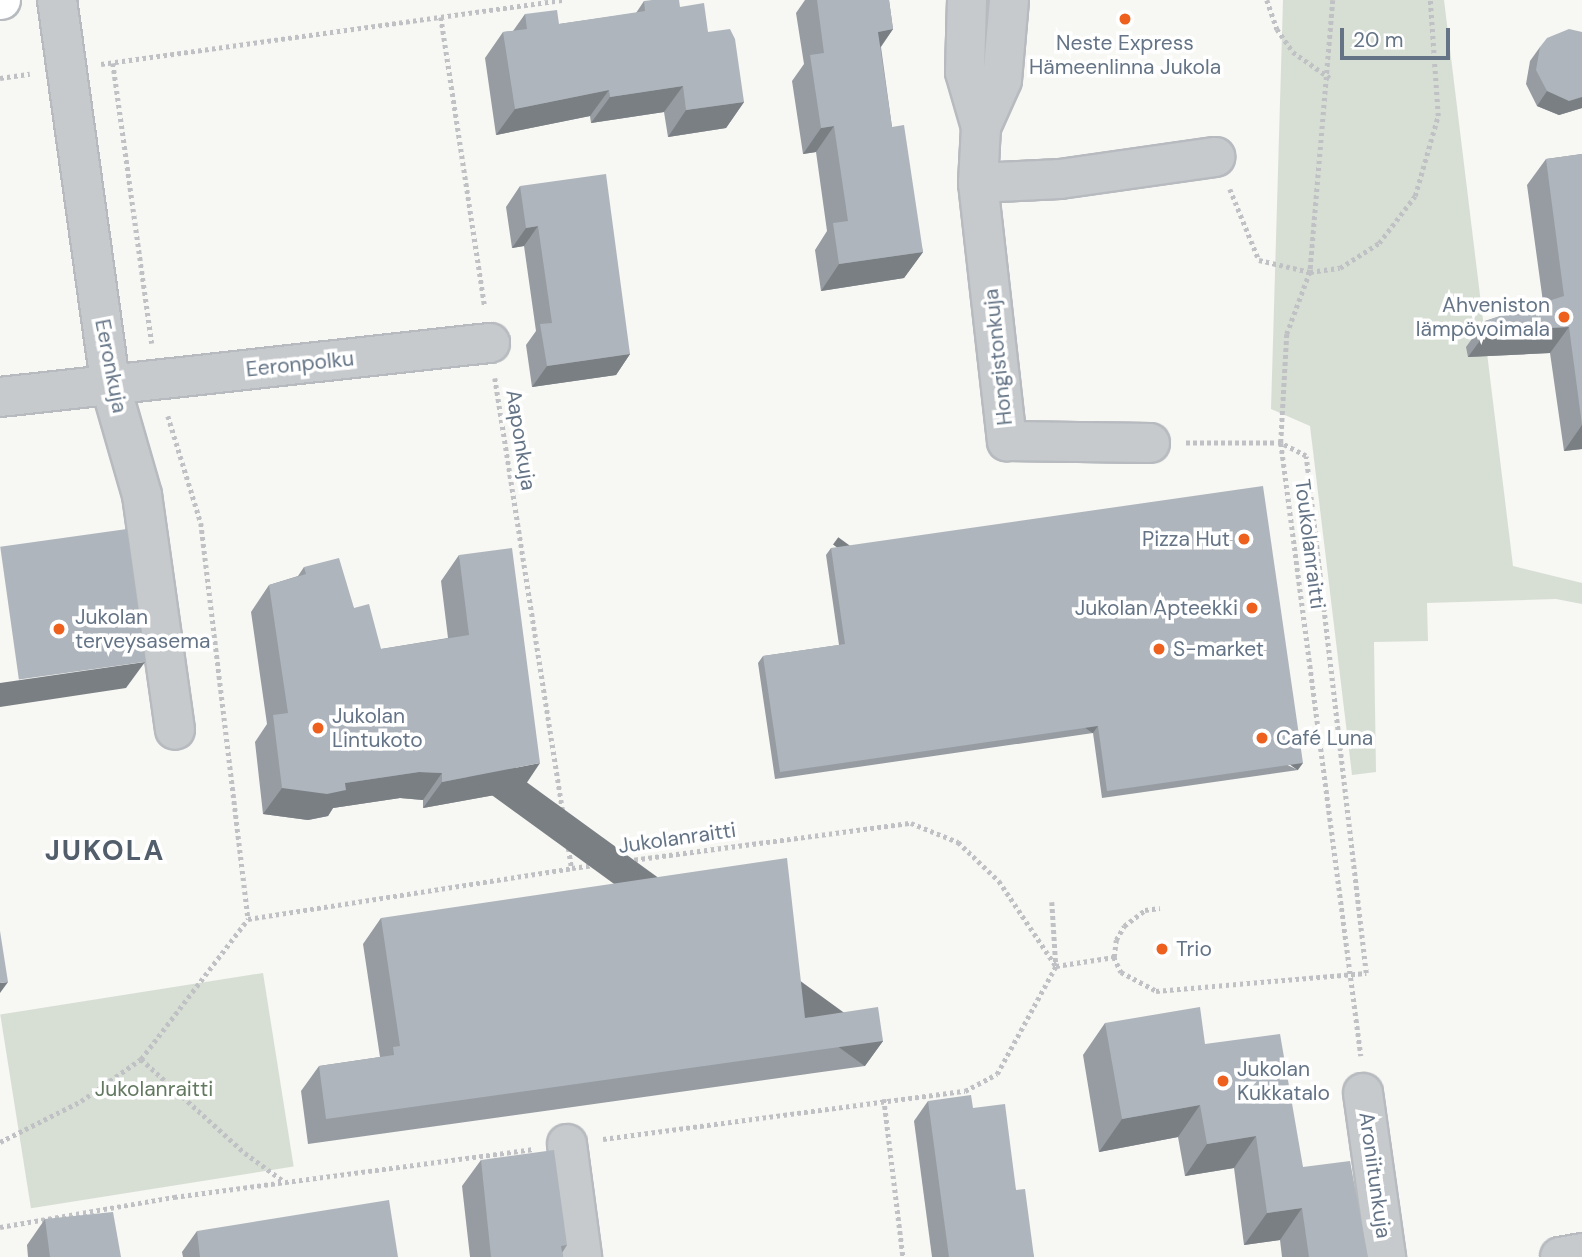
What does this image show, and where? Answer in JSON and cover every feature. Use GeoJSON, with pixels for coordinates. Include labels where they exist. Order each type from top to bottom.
{"type":"FeatureCollection","features":[{"type":"Feature","properties":{"kind":"street","name":"Eeronkuja"},"geometry":{"type":"LineString","coordinates":[[57,0],[110,384],[142,495],[175,730]]}},
{"type":"Feature","properties":{"kind":"street","name":"Hongistonkuja"},"geometry":{"type":"LineString","coordinates":[[967,0],[965,72],[981,127],[978,183],[1007,441],[1150,443]]}},
{"type":"Feature","properties":{"kind":"street","name":"Hongistonkuja"},"geometry":{"type":"LineString","coordinates":[[981,127],[1002,79],[1009,0]]}},
{"type":"Feature","properties":{"kind":"street"},"geometry":{"type":"LineString","coordinates":[[978,183],[1060,179],[1215,157]]}},
{"type":"Feature","properties":{"kind":"street","name":"Eeronpolku"},"geometry":{"type":"LineString","coordinates":[[0,397],[491,344]]}},
{"type":"Feature","properties":{"kind":"street","name":"Aroniitunkuja"},"geometry":{"type":"LineString","coordinates":[[1363,1093],[1386,1257]]}},
{"type":"Feature","properties":{"kind":"street"},"geometry":{"type":"LineString","coordinates":[[567,1144],[582,1257]]}},
{"type":"Feature","properties":{"kind":"street"},"geometry":{"type":"LineString","coordinates":[[1560,1257],[1582,1253]]}},
{"type":"Feature","properties":{"kind":"path"},"geometry":{"type":"LineString","coordinates":[[0,78],[564,0]]}},
{"type":"Feature","properties":{"kind":"path"},"geometry":{"type":"LineString","coordinates":[[1267,0],[1277,29],[1293,52],[1329,78]]}},
{"type":"Feature","properties":{"kind":"path","name":"Toukolanraitti"},"geometry":{"type":"LineString","coordinates":[[1333,0],[1329,78],[1310,272],[1287,334],[1281,443],[1363,1093]]}},
{"type":"Feature","properties":{"kind":"path"},"geometry":{"type":"LineString","coordinates":[[1215,157],[1259,260],[1310,272],[1340,268],[1379,243],[1415,196],[1438,116],[1430,0]]}},
{"type":"Feature","properties":{"kind":"path","name":"Aaponkuja"},"geometry":{"type":"LineString","coordinates":[[441,17],[572,868]]}},
{"type":"Feature","properties":{"kind":"path"},"geometry":{"type":"LineString","coordinates":[[0,1142],[80,1101],[141,1059],[248,919],[201,523],[157,379],[113,63]]}},
{"type":"Feature","properties":{"kind":"path"},"geometry":{"type":"LineString","coordinates":[[1150,443],[1281,443],[1306,456],[1366,973],[1156,991],[1121,972],[1114,957],[1124,926],[1145,910],[1160,908]]}},
{"type":"Feature","properties":{"kind":"path","name":"Jukolanraitti"},"geometry":{"type":"LineString","coordinates":[[248,919],[572,868],[911,823],[958,842],[999,881],[1056,967]]}},
{"type":"Feature","properties":{"kind":"path"},"geometry":{"type":"LineString","coordinates":[[0,1227],[282,1181],[884,1099],[965,1091],[997,1074],[1056,967],[1052,902]]}},
{"type":"Feature","properties":{"kind":"path"},"geometry":{"type":"LineString","coordinates":[[1056,967],[1114,957]]}},
{"type":"Feature","properties":{"kind":"path"},"geometry":{"type":"LineString","coordinates":[[141,1059],[245,1153],[282,1181]]}},
{"type":"Feature","properties":{"kind":"path"},"geometry":{"type":"LineString","coordinates":[[884,1099],[903,1257]]}},
{"type":"Feature","properties":{"kind":"green space"},"geometry":{"type":"Polygon","coordinates":[[[1283,0],[1444,0],[1513,566],[1582,583],[1582,604],[1556,599],[1427,603],[1428,641],[1374,642],[1376,772],[1352,775],[1310,426],[1271,409],[1283,0]]]}},
{"type":"Feature","properties":{"kind":"green space","name":"Jukolanraitti"},"geometry":{"type":"Polygon","coordinates":[[[263,973],[294,1167],[31,1208],[0,1015],[263,973]]]}},
{"type":"Feature","properties":{"kind":"building"},"geometry":{"type":"Polygon","coordinates":[[[679,0],[680,7],[704,3],[708,32],[730,29],[735,39],[744,102],[686,110],[683,86],[610,97],[609,90],[515,109],[503,32],[527,29],[525,14],[557,10],[559,24],[645,11],[644,1],[679,0]]]}},
{"type":"Feature","properties":{"kind":"building"},"geometry":{"type":"Polygon","coordinates":[[[817,0],[889,0],[893,29],[878,32],[892,127],[904,125],[923,252],[839,264],[833,223],[848,221],[834,126],[821,128],[810,55],[824,53],[817,0]]]}},
{"type":"Feature","properties":{"kind":"building"},"geometry":{"type":"Polygon","coordinates":[[[1569,29],[1582,32],[1582,97],[1569,101],[1547,91],[1536,70],[1540,47],[1547,38],[1569,29]]]}},
{"type":"Feature","properties":{"kind":"building"},"geometry":{"type":"Polygon","coordinates":[[[1582,154],[1582,425],[1569,327],[1487,331],[1485,321],[1564,296],[1546,159],[1582,154]]]}},
{"type":"Feature","properties":{"kind":"building"},"geometry":{"type":"Polygon","coordinates":[[[606,174],[630,354],[547,366],[540,324],[552,323],[538,226],[526,228],[520,186],[606,174]]]}},
{"type":"Feature","properties":{"kind":"building"},"geometry":{"type":"Polygon","coordinates":[[[1263,486],[1303,763],[1107,791],[1098,726],[780,772],[763,656],[845,644],[831,548],[1263,486]]]}},
{"type":"Feature","properties":{"kind":"building","name":"Jukolan terveysasema"},"geometry":{"type":"Polygon","coordinates":[[[127,529],[146,662],[19,680],[0,547],[127,529]]]}},
{"type":"Feature","properties":{"kind":"building"},"geometry":{"type":"Polygon","coordinates":[[[512,548],[540,763],[442,782],[442,773],[419,772],[345,783],[346,790],[327,794],[282,788],[273,715],[288,713],[269,585],[306,574],[304,567],[339,558],[354,608],[369,604],[381,649],[469,635],[459,555],[512,548]]]}},
{"type":"Feature","properties":{"kind":"building"},"geometry":{"type":"Polygon","coordinates":[[[787,858],[805,1018],[878,1007],[883,1041],[326,1119],[319,1066],[394,1055],[393,1047],[400,1046],[381,918],[787,858]]]}},
{"type":"Feature","properties":{"kind":"building"},"geometry":{"type":"Polygon","coordinates":[[[0,931],[8,982],[0,983],[0,931]]]}},
{"type":"Feature","properties":{"kind":"building"},"geometry":{"type":"Polygon","coordinates":[[[1200,1007],[1205,1044],[1280,1034],[1303,1167],[1350,1161],[1368,1257],[1309,1257],[1302,1208],[1267,1213],[1256,1136],[1207,1144],[1200,1105],[1122,1119],[1105,1023],[1200,1007]]]}},
{"type":"Feature","properties":{"kind":"building"},"geometry":{"type":"Polygon","coordinates":[[[971,1095],[973,1108],[1005,1104],[1016,1190],[1025,1189],[1034,1257],[949,1257],[928,1101],[971,1095]]]}},
{"type":"Feature","properties":{"kind":"building"},"geometry":{"type":"Polygon","coordinates":[[[554,1150],[567,1245],[561,1246],[563,1257],[491,1257],[481,1160],[554,1150]]]}},
{"type":"Feature","properties":{"kind":"building"},"geometry":{"type":"Polygon","coordinates":[[[389,1200],[398,1257],[200,1257],[197,1231],[389,1200]]]}},
{"type":"Feature","properties":{"kind":"building"},"geometry":{"type":"Polygon","coordinates":[[[113,1212],[121,1257],[50,1257],[45,1219],[113,1212]]]}},
{"type":"Feature","properties":{"kind":"place","name":"Neste Express Hämeenlinna Jukola"},"geometry":{"type":"Point","coordinates":[1125,19]}},
{"type":"Feature","properties":{"kind":"place","name":"Ahveniston lämpövoimala"},"geometry":{"type":"Point","coordinates":[1564,317]}},
{"type":"Feature","properties":{"kind":"place","name":"Pizza Hut"},"geometry":{"type":"Point","coordinates":[1244,539]}},
{"type":"Feature","properties":{"kind":"place","name":"Jukolan Apteekki"},"geometry":{"type":"Point","coordinates":[1252,608]}},
{"type":"Feature","properties":{"kind":"place","name":"Jukolan terveysasema"},"geometry":{"type":"Point","coordinates":[59,629]}},
{"type":"Feature","properties":{"kind":"place","name":"S-market"},"geometry":{"type":"Point","coordinates":[1159,649]}},
{"type":"Feature","properties":{"kind":"place","name":"Jukolan Lintukoto"},"geometry":{"type":"Point","coordinates":[318,728]}},
{"type":"Feature","properties":{"kind":"place","name":"Café Luna"},"geometry":{"type":"Point","coordinates":[1262,738]}},
{"type":"Feature","properties":{"kind":"place","name":"Trio"},"geometry":{"type":"Point","coordinates":[1162,949]}},
{"type":"Feature","properties":{"kind":"place","name":"Jukolan Kukkatalo"},"geometry":{"type":"Point","coordinates":[1223,1081]}},
{"type":"Feature","properties":{"kind":"district","name":"JUKOLA"},"geometry":{"type":"Point","coordinates":[105,851]}}]}
